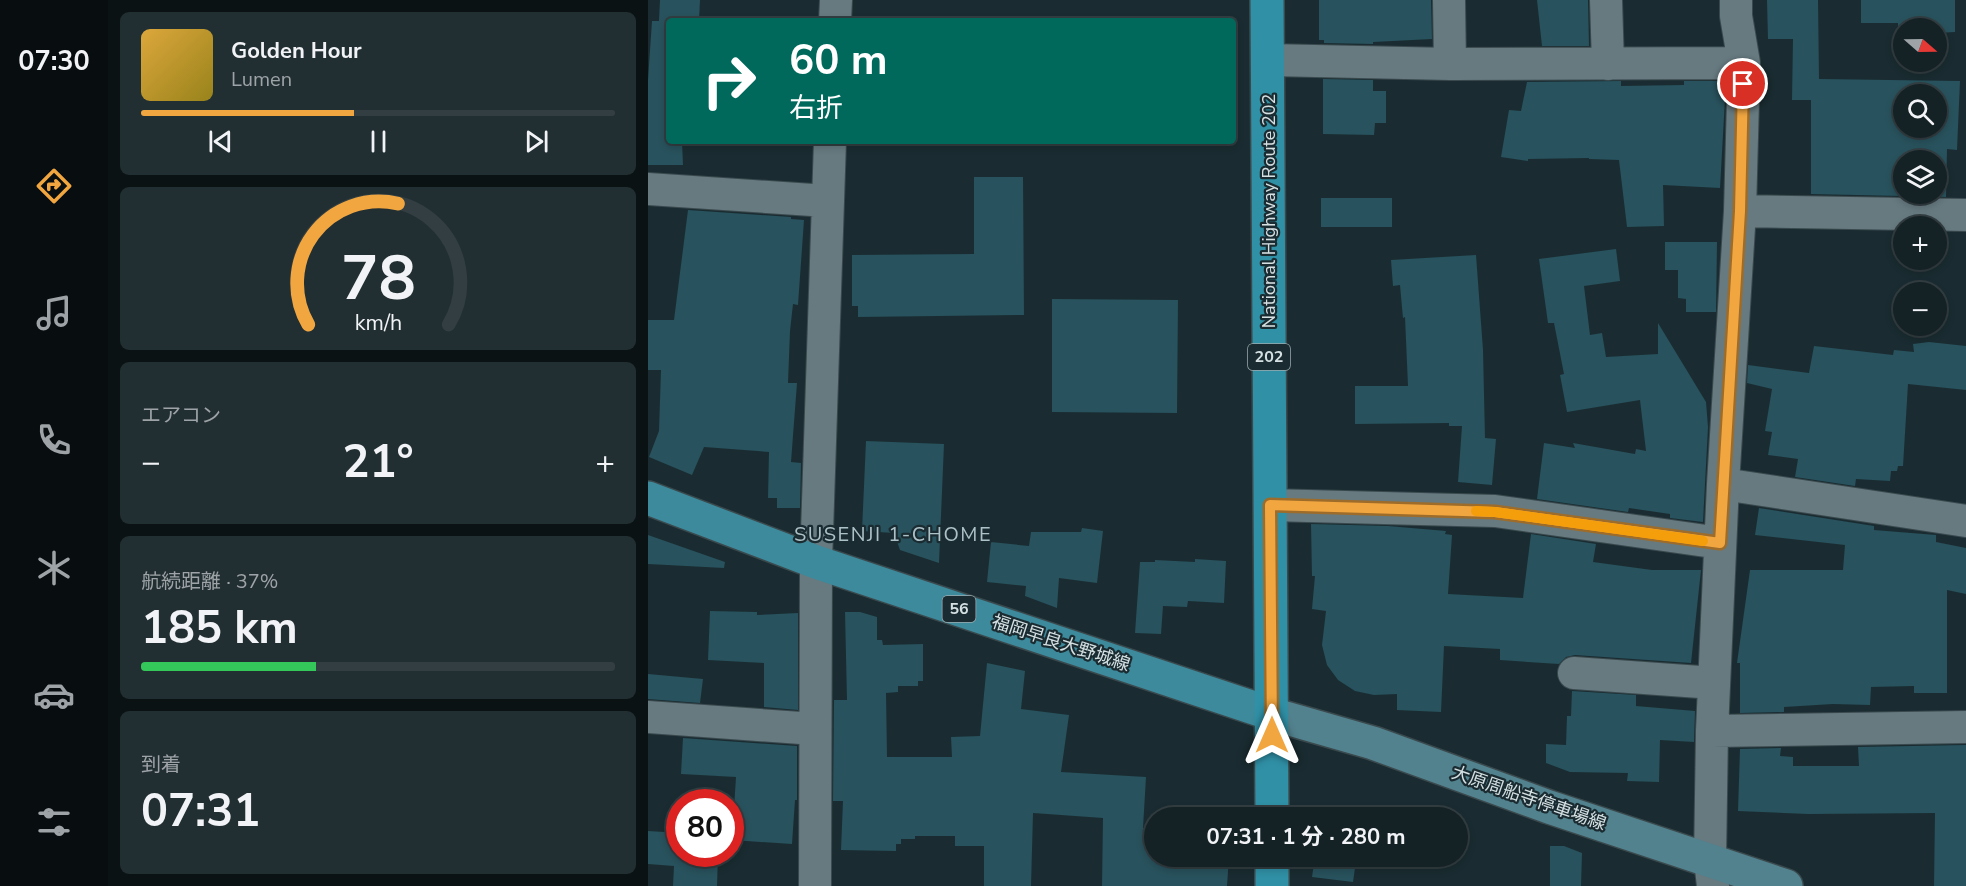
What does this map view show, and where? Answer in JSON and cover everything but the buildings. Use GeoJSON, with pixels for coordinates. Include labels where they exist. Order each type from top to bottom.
{"type":"FeatureCollection","features":[{"type":"Feature","properties":{"kind":"highway","name":"National Highway Route 202"},"geometry":{"type":"LineString","coordinates":[[1268,0],[1272,807]]}},
{"type":"Feature","properties":{"kind":"highway"},"geometry":{"type":"LineString","coordinates":[[1272,867],[1272,886]]}},
{"type":"Feature","properties":{"kind":"main road","name":"福岡早良大野城線"},"geometry":{"type":"LineString","coordinates":[[648,498],[816,562],[1272,714]]}},
{"type":"Feature","properties":{"kind":"main road","name":"大原周船寺停車場線"},"geometry":{"type":"LineString","coordinates":[[1272,714],[1373,743],[1549,807],[1711,873],[1786,886]]}},
{"type":"Feature","properties":{"kind":"street"},"geometry":{"type":"LineString","coordinates":[[835,18],[836,0]]}},
{"type":"Feature","properties":{"kind":"street"},"geometry":{"type":"LineString","coordinates":[[1449,0],[1450,64]]}},
{"type":"Feature","properties":{"kind":"street"},"geometry":{"type":"LineString","coordinates":[[1606,0],[1608,64]]}},
{"type":"Feature","properties":{"kind":"street"},"geometry":{"type":"LineString","coordinates":[[1711,873],[1712,731],[1720,543],[1740,211],[1744,63],[1736,16],[1736,0]]}},
{"type":"Feature","properties":{"kind":"street"},"geometry":{"type":"LineString","coordinates":[[1268,60],[1450,64],[1744,63]]}},
{"type":"Feature","properties":{"kind":"street"},"geometry":{"type":"LineString","coordinates":[[815,886],[816,562],[830,144]]}},
{"type":"Feature","properties":{"kind":"street"},"geometry":{"type":"LineString","coordinates":[[648,189],[828,201]]}},
{"type":"Feature","properties":{"kind":"street"},"geometry":{"type":"LineString","coordinates":[[1740,211],[1966,215]]}},
{"type":"Feature","properties":{"kind":"street"},"geometry":{"type":"LineString","coordinates":[[1723,484],[1966,521]]}},
{"type":"Feature","properties":{"kind":"street"},"geometry":{"type":"LineString","coordinates":[[1270,505],[1495,512],[1720,543]]}},
{"type":"Feature","properties":{"kind":"street"},"geometry":{"type":"LineString","coordinates":[[1574,673],[1714,683]]}},
{"type":"Feature","properties":{"kind":"street"},"geometry":{"type":"LineString","coordinates":[[648,717],[815,729]]}},
{"type":"Feature","properties":{"kind":"street"},"geometry":{"type":"LineString","coordinates":[[1712,731],[1966,727]]}},
{"type":"Feature","properties":{"kind":"slow traffic"},"geometry":{"type":"LineString","coordinates":[[1476,511],[1703,541]]}},
{"type":"Feature","properties":{"kind":"district","name":"SUSENJI 1-CHOME"},"geometry":{"type":"Point","coordinates":[893,534]}},
{"type":"Feature","properties":{"kind":"route"},"geometry":{"type":"LineString","coordinates":[[1272,735],[1270,505],[1495,512],[1720,543],[1740,211],[1743,84]]}}]}
